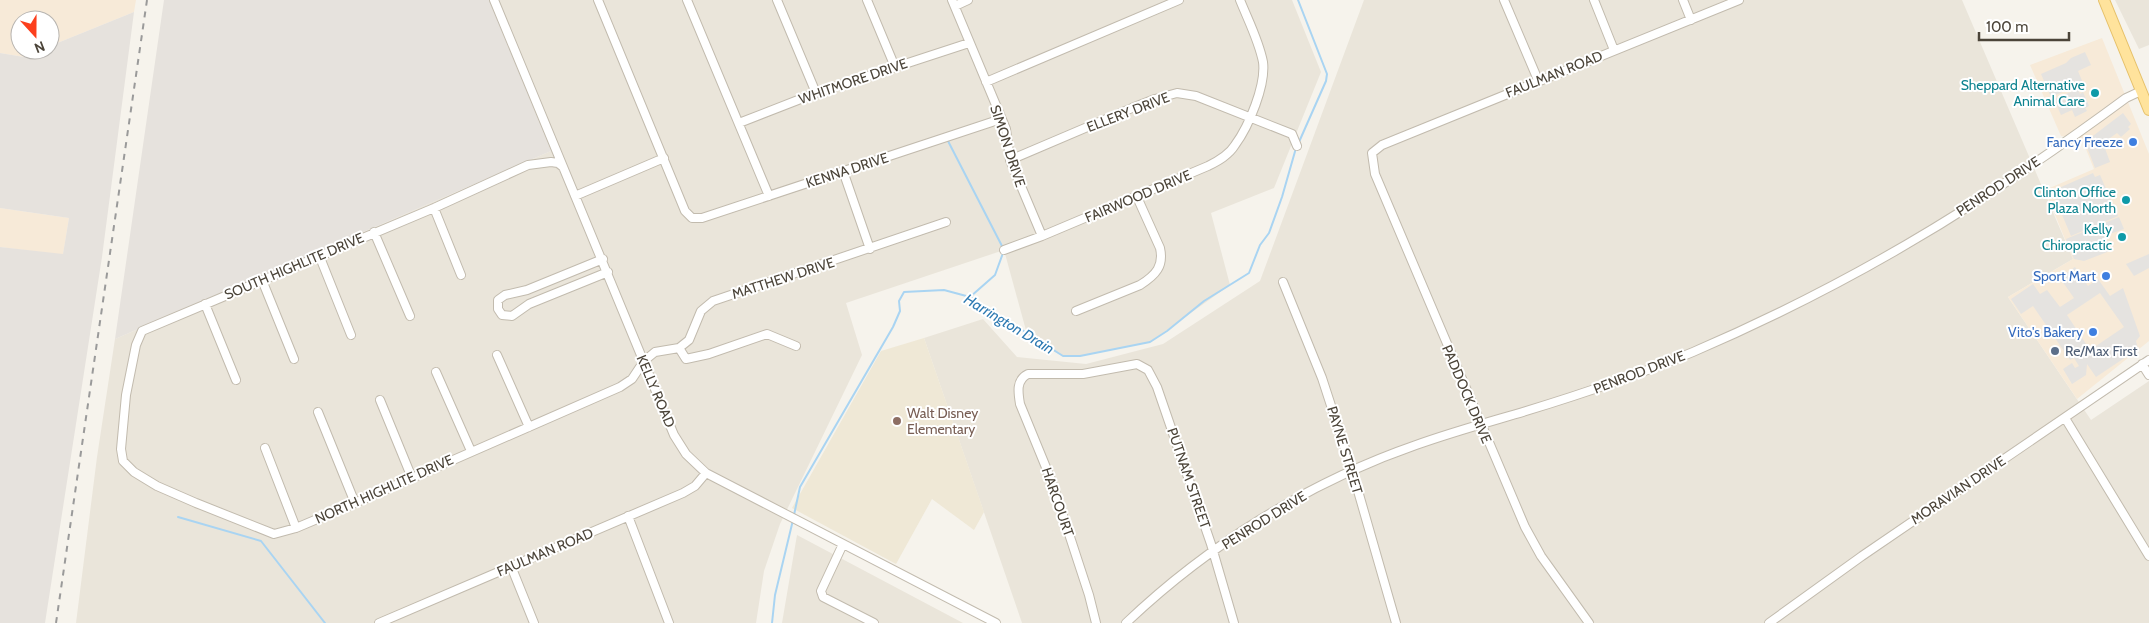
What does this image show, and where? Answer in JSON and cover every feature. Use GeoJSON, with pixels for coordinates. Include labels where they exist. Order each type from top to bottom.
{"type":"FeatureCollection","features":[{"type":"Feature","properties":{"kind":"main road"},"geometry":{"type":"LineString","coordinates":[[2104,0],[2149,110]]}},
{"type":"Feature","properties":{"kind":"street","name":"KELLY ROAD"},"geometry":{"type":"LineString","coordinates":[[494,0],[682,449],[706,473],[996,623]]}},
{"type":"Feature","properties":{"kind":"street"},"geometry":{"type":"LineString","coordinates":[[575,196],[664,158],[598,0]]}},
{"type":"Feature","properties":{"kind":"street"},"geometry":{"type":"LineString","coordinates":[[687,0],[769,196]]}},
{"type":"Feature","properties":{"kind":"street"},"geometry":{"type":"LineString","coordinates":[[777,0],[816,93]]}},
{"type":"Feature","properties":{"kind":"street"},"geometry":{"type":"LineString","coordinates":[[867,0],[895,67]]}},
{"type":"Feature","properties":{"kind":"street"},"geometry":{"type":"LineString","coordinates":[[953,3],[968,0]]}},
{"type":"Feature","properties":{"kind":"street"},"geometry":{"type":"LineString","coordinates":[[986,82],[1179,0]]}},
{"type":"Feature","properties":{"kind":"street","name":"FAIRWOOD DRIVE"},"geometry":{"type":"LineString","coordinates":[[1004,250],[1137,197],[1218,161],[1235,145],[1250,116],[1261,88],[1264,70],[1262,57],[1240,0]]}},
{"type":"Feature","properties":{"kind":"street"},"geometry":{"type":"LineString","coordinates":[[1504,0],[1538,80]]}},
{"type":"Feature","properties":{"kind":"street"},"geometry":{"type":"LineString","coordinates":[[1594,0],[1614,50]]}},
{"type":"Feature","properties":{"kind":"street"},"geometry":{"type":"LineString","coordinates":[[1683,0],[1691,20]]}},
{"type":"Feature","properties":{"kind":"street","name":"FAULMAN ROAD"},"geometry":{"type":"LineString","coordinates":[[1372,153],[1382,145],[1538,80],[1739,0]]}},
{"type":"Feature","properties":{"kind":"street","name":"SIMON DRIVE"},"geometry":{"type":"LineString","coordinates":[[953,3],[1006,129],[1010,160],[1042,236]]}},
{"type":"Feature","properties":{"kind":"street","name":"WHITMORE DRIVE"},"geometry":{"type":"LineString","coordinates":[[738,123],[816,93],[969,43]]}},
{"type":"Feature","properties":{"kind":"street","name":"PENROD DRIVE"},"geometry":{"type":"LineString","coordinates":[[1126,623],[1174,581],[1213,551],[1263,518],[1352,470],[1414,445],[1582,394],[1637,374],[1693,351],[1806,298],[1881,258],[1984,198],[2141,90]]}},
{"type":"Feature","properties":{"kind":"street","name":"ELLERY DRIVE"},"geometry":{"type":"LineString","coordinates":[[1010,160],[1132,108],[1167,95],[1186,94],[1250,116],[1292,134],[1297,146]]}},
{"type":"Feature","properties":{"kind":"street","name":"KENNA DRIVE"},"geometry":{"type":"LineString","coordinates":[[664,158],[686,211],[692,218],[702,218],[1001,119]]}},
{"type":"Feature","properties":{"kind":"street","name":"PADDOCK DRIVE"},"geometry":{"type":"LineString","coordinates":[[1372,153],[1375,174],[1480,425],[1531,540],[1590,623]]}},
{"type":"Feature","properties":{"kind":"street","name":"SOUTH HIGHLITE DRIVE"},"geometry":{"type":"LineString","coordinates":[[121,456],[126,395],[136,345],[142,331],[434,208],[528,166],[551,162],[558,163],[563,167]]}},
{"type":"Feature","properties":{"kind":"street"},"geometry":{"type":"LineString","coordinates":[[843,171],[870,249]]}},
{"type":"Feature","properties":{"kind":"street"},"geometry":{"type":"LineString","coordinates":[[1076,311],[1140,284],[1149,279],[1158,270],[1162,256],[1160,248],[1137,197]]}},
{"type":"Feature","properties":{"kind":"street"},"geometry":{"type":"LineString","coordinates":[[434,208],[461,275]]}},
{"type":"Feature","properties":{"kind":"street","name":"MATTHEW DRIVE"},"geometry":{"type":"LineString","coordinates":[[678,348],[691,338],[702,311],[707,304],[946,222]]}},
{"type":"Feature","properties":{"kind":"street"},"geometry":{"type":"LineString","coordinates":[[374,232],[410,316]]}},
{"type":"Feature","properties":{"kind":"street"},"geometry":{"type":"LineString","coordinates":[[319,255],[351,335]]}},
{"type":"Feature","properties":{"kind":"street"},"geometry":{"type":"LineString","coordinates":[[602,260],[527,290],[504,295],[498,300],[498,309],[502,315],[512,316],[529,304],[608,272]]}},
{"type":"Feature","properties":{"kind":"street"},"geometry":{"type":"LineString","coordinates":[[262,280],[294,359]]}},
{"type":"Feature","properties":{"kind":"street","name":"PAYNE STREET"},"geometry":{"type":"LineString","coordinates":[[1283,282],[1322,378],[1352,470],[1396,623]]}},
{"type":"Feature","properties":{"kind":"street"},"geometry":{"type":"LineString","coordinates":[[204,304],[236,380]]}},
{"type":"Feature","properties":{"kind":"street"},"geometry":{"type":"LineString","coordinates":[[644,361],[655,352],[678,348],[686,359],[709,354],[767,334],[796,346]]}},
{"type":"Feature","properties":{"kind":"street"},"geometry":{"type":"LineString","coordinates":[[496,355],[530,427]]}},
{"type":"Feature","properties":{"kind":"street","name":"NORTH HIGHLITE DRIVE"},"geometry":{"type":"LineString","coordinates":[[121,456],[128,467],[141,477],[205,507],[268,533],[278,534],[356,503],[620,387],[632,379],[644,361]]}},
{"type":"Feature","properties":{"kind":"street"},"geometry":{"type":"LineString","coordinates":[[2146,362],[2149,375]]}},
{"type":"Feature","properties":{"kind":"street","name":"MORAVIAN DRIVE"},"geometry":{"type":"LineString","coordinates":[[1769,623],[1862,556],[2146,362]]}},
{"type":"Feature","properties":{"kind":"street","name":"PUTNAM STREET"},"geometry":{"type":"LineString","coordinates":[[1020,382],[1025,376],[1035,373],[1084,374],[1130,364],[1143,366],[1153,377],[1213,551],[1234,623]]}},
{"type":"Feature","properties":{"kind":"street"},"geometry":{"type":"LineString","coordinates":[[436,372],[471,451]]}},
{"type":"Feature","properties":{"kind":"street","name":"HARCOURT"},"geometry":{"type":"LineString","coordinates":[[1020,382],[1018,389],[1020,404],[1055,490],[1089,595],[1096,623]]}},
{"type":"Feature","properties":{"kind":"street"},"geometry":{"type":"LineString","coordinates":[[380,400],[412,478]]}},
{"type":"Feature","properties":{"kind":"street"},"geometry":{"type":"LineString","coordinates":[[318,412],[356,503]]}},
{"type":"Feature","properties":{"kind":"street"},"geometry":{"type":"LineString","coordinates":[[2065,418],[2149,556]]}},
{"type":"Feature","properties":{"kind":"street"},"geometry":{"type":"LineString","coordinates":[[266,448],[296,528]]}},
{"type":"Feature","properties":{"kind":"street","name":"FAULMAN ROAD"},"geometry":{"type":"LineString","coordinates":[[379,623],[397,620],[511,566],[683,493],[695,486],[706,473]]}},
{"type":"Feature","properties":{"kind":"street"},"geometry":{"type":"LineString","coordinates":[[628,516],[669,623]]}},
{"type":"Feature","properties":{"kind":"street"},"geometry":{"type":"LineString","coordinates":[[843,544],[821,591],[823,596],[874,623]]}},
{"type":"Feature","properties":{"kind":"street"},"geometry":{"type":"LineString","coordinates":[[511,566],[534,623]]}},
{"type":"Feature","properties":{"kind":"shaded area"},"geometry":{"type":"Polygon","coordinates":[[[0,0],[136,0],[134,12],[60,42],[60,10],[10,10],[10,55],[0,53],[0,0]]]}},
{"type":"Feature","properties":{"kind":"shaded area"},"geometry":{"type":"Polygon","coordinates":[[[164,0],[489,0],[551,151],[115,339],[164,0]]]}},
{"type":"Feature","properties":{"kind":"shaded area"},"geometry":{"type":"Polygon","coordinates":[[[489,0],[1292,0],[1321,72],[1274,188],[1211,213],[1230,285],[1150,342],[1080,356],[1063,356],[1045,347],[1027,334],[1004,250],[846,303],[862,355],[780,524],[764,571],[756,623],[76,623],[97,457],[115,339],[551,151],[489,0]]]}},
{"type":"Feature","properties":{"kind":"shaded area"},"geometry":{"type":"Polygon","coordinates":[[[1364,0],[1962,0],[2073,259],[2008,297],[2091,420],[2149,381],[2149,623],[1022,623],[924,338],[983,319],[1017,357],[1086,364],[1163,344],[1260,281],[1364,0]]]}},
{"type":"Feature","properties":{"kind":"shaded area"},"geometry":{"type":"Polygon","coordinates":[[[2115,0],[2149,0],[2149,45],[2139,49],[2115,0]]]}},
{"type":"Feature","properties":{"kind":"shaded area"},"geometry":{"type":"Polygon","coordinates":[[[134,12],[102,257],[45,623],[0,623],[0,247],[63,254],[69,218],[0,208],[0,53],[10,55],[10,60],[60,60],[60,42],[134,12]]]}},
{"type":"Feature","properties":{"kind":"shaded area"},"geometry":{"type":"Polygon","coordinates":[[[2102,38],[2149,154],[2149,341],[2077,399],[2008,297],[2073,259],[2045,190],[2094,169],[2082,139],[2061,136],[2030,65],[2102,38]]]}},
{"type":"Feature","properties":{"kind":"shaded area"},"geometry":{"type":"Polygon","coordinates":[[[2085,52],[2091,65],[2078,71],[2083,83],[2051,97],[2041,74],[2085,52]]]}},
{"type":"Feature","properties":{"kind":"shaded area"},"geometry":{"type":"Polygon","coordinates":[[[2078,89],[2080,94],[2083,92],[2089,106],[2085,108],[2087,111],[2075,117],[2072,110],[2061,115],[2054,99],[2078,89]]]}},
{"type":"Feature","properties":{"kind":"shaded area"},"geometry":{"type":"Polygon","coordinates":[[[2123,113],[2131,124],[2128,127],[2130,129],[2121,137],[2117,133],[2103,143],[2110,162],[2095,168],[2085,142],[2123,113]]]}},
{"type":"Feature","properties":{"kind":"shaded area"},"geometry":{"type":"Polygon","coordinates":[[[2093,173],[2095,177],[2100,175],[2118,216],[2071,236],[2052,191],[2093,173]]]}},
{"type":"Feature","properties":{"kind":"shaded area"},"geometry":{"type":"Polygon","coordinates":[[[0,208],[69,218],[63,255],[0,247],[0,208]]]}},
{"type":"Feature","properties":{"kind":"shaded area"},"geometry":{"type":"Polygon","coordinates":[[[2119,217],[2124,229],[2104,236],[2110,251],[2084,261],[2074,259],[2066,239],[2119,217]]]}},
{"type":"Feature","properties":{"kind":"shaded area"},"geometry":{"type":"Polygon","coordinates":[[[2149,254],[2149,268],[2134,276],[2126,264],[2149,254]]]}},
{"type":"Feature","properties":{"kind":"shaded area"},"geometry":{"type":"Polygon","coordinates":[[[2075,267],[2088,286],[2098,279],[2110,296],[2123,288],[2140,336],[2136,341],[2138,349],[2096,377],[2087,364],[2086,375],[2072,384],[2063,369],[2072,363],[2075,368],[2079,366],[2074,358],[2070,360],[2033,306],[2021,314],[2011,299],[2033,284],[2040,294],[2047,290],[2060,307],[2074,298],[2060,278],[2075,267]],[[2100,293],[2067,315],[2090,350],[2124,327],[2100,293]]]}},
{"type":"Feature","properties":{"kind":"shaded area","name":"Walt Disney Elementary"},"geometry":{"type":"Polygon","coordinates":[[[924,338],[984,512],[974,530],[932,499],[896,564],[792,508],[881,351],[924,338]]]}},
{"type":"Feature","properties":{"kind":"shaded area"},"geometry":{"type":"Polygon","coordinates":[[[797,535],[963,623],[782,623],[797,535]]]}},
{"type":"Feature","properties":{"kind":"waterway","name":"Harrington Drain"},"geometry":{"type":"LineString","coordinates":[[1298,0],[1327,74],[1326,81],[1299,142]]}},
{"type":"Feature","properties":{"kind":"waterway"},"geometry":{"type":"LineString","coordinates":[[948,141],[1003,248]]}},
{"type":"Feature","properties":{"kind":"waterway","name":"Harrington Drain"},"geometry":{"type":"LineString","coordinates":[[794,515],[800,487],[893,327],[900,311],[899,301],[904,292],[944,290],[970,297],[1063,356],[1080,356],[1150,342],[1167,331],[1204,301],[1249,273],[1260,245],[1269,233],[1296,148]]}},
{"type":"Feature","properties":{"kind":"waterway"},"geometry":{"type":"LineString","coordinates":[[970,297],[995,275],[1003,253]]}},
{"type":"Feature","properties":{"kind":"waterway"},"geometry":{"type":"LineString","coordinates":[[178,517],[261,541],[325,623]]}},
{"type":"Feature","properties":{"kind":"waterway","name":"Harrington Drain"},"geometry":{"type":"LineString","coordinates":[[772,623],[775,595],[793,520]]}},
{"type":"Feature","properties":{"kind":"railway"},"geometry":{"type":"LineString","coordinates":[[56,623],[147,0]]}},
{"type":"Feature","properties":{"kind":"place","name":"Sheppard Alternative Animal Care"},"geometry":{"type":"Point","coordinates":[2095,93]}},
{"type":"Feature","properties":{"kind":"place","name":"Fancy Freeze"},"geometry":{"type":"Point","coordinates":[2133,142]}},
{"type":"Feature","properties":{"kind":"place","name":"Clinton Office Plaza North"},"geometry":{"type":"Point","coordinates":[2126,200]}},
{"type":"Feature","properties":{"kind":"place","name":"Kelly Chiropractic"},"geometry":{"type":"Point","coordinates":[2122,237]}},
{"type":"Feature","properties":{"kind":"place","name":"Sport Mart"},"geometry":{"type":"Point","coordinates":[2106,276]}},
{"type":"Feature","properties":{"kind":"place","name":"Vito's Bakery"},"geometry":{"type":"Point","coordinates":[2093,332]}},
{"type":"Feature","properties":{"kind":"place","name":"Re/Max First"},"geometry":{"type":"Point","coordinates":[2055,351]}},
{"type":"Feature","properties":{"kind":"place","name":"Walt Disney Elementary"},"geometry":{"type":"Point","coordinates":[897,421]}}]}
